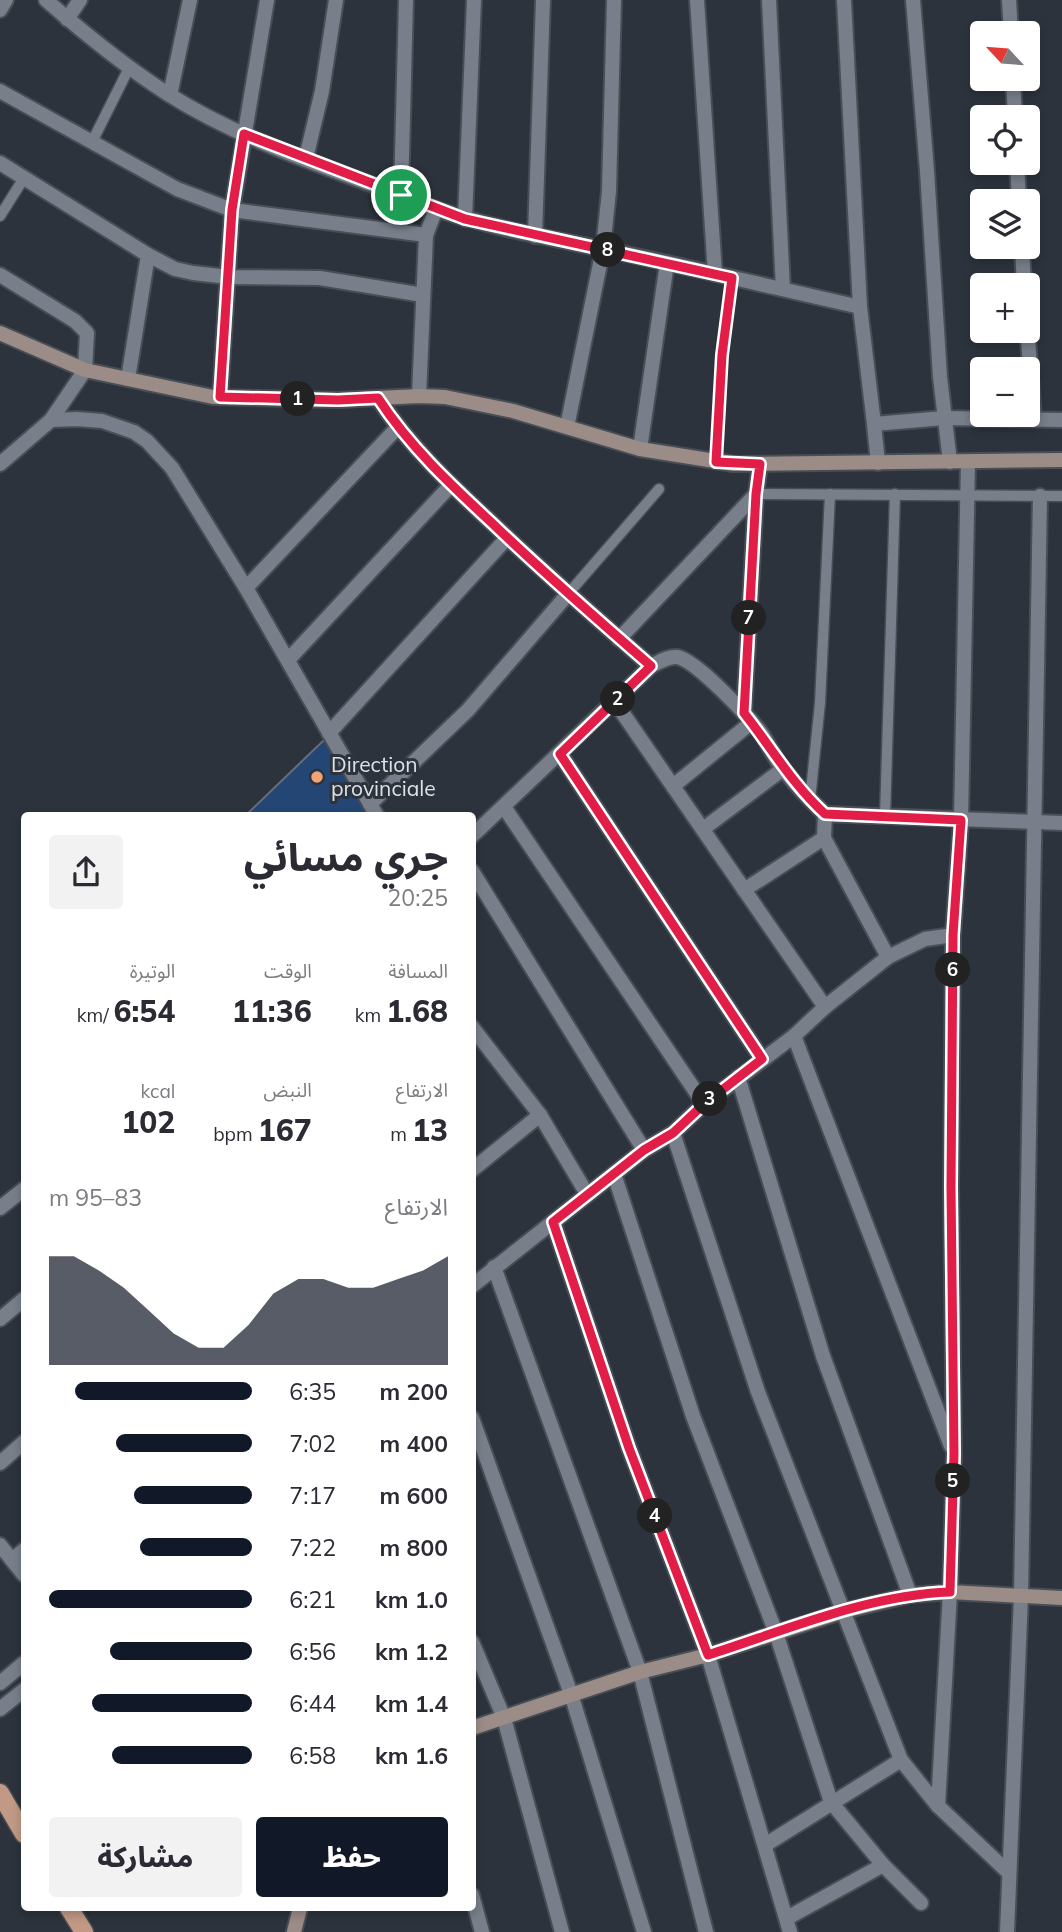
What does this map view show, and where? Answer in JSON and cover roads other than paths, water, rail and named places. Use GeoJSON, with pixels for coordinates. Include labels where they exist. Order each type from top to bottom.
{"type":"FeatureCollection","features":[{"type":"Feature","properties":{"kind":"main road"},"geometry":{"type":"LineString","coordinates":[[0,1794],[21,1829]]}},
{"type":"Feature","properties":{"kind":"main road"},"geometry":{"type":"LineString","coordinates":[[71,1911],[84,1932]]}},
{"type":"Feature","properties":{"kind":"street"},"geometry":{"type":"LineString","coordinates":[[0,10],[6,0]]}},
{"type":"Feature","properties":{"kind":"street"},"geometry":{"type":"LineString","coordinates":[[46,0],[129,68],[170,95],[244,134],[436,209],[535,236],[860,307]]}},
{"type":"Feature","properties":{"kind":"street"},"geometry":{"type":"LineString","coordinates":[[67,19],[80,0]]}},
{"type":"Feature","properties":{"kind":"street"},"geometry":{"type":"LineString","coordinates":[[170,95],[190,0]]}},
{"type":"Feature","properties":{"kind":"street"},"geometry":{"type":"LineString","coordinates":[[220,397],[232,210],[267,0]]}},
{"type":"Feature","properties":{"kind":"street"},"geometry":{"type":"LineString","coordinates":[[306,159],[322,91],[336,0]]}},
{"type":"Feature","properties":{"kind":"street"},"geometry":{"type":"LineString","coordinates":[[401,195],[406,0]]}},
{"type":"Feature","properties":{"kind":"street"},"geometry":{"type":"LineString","coordinates":[[465,219],[474,0]]}},
{"type":"Feature","properties":{"kind":"street"},"geometry":{"type":"LineString","coordinates":[[535,236],[543,0]]}},
{"type":"Feature","properties":{"kind":"street"},"geometry":{"type":"LineString","coordinates":[[567,427],[603,249],[610,165],[614,0]]}},
{"type":"Feature","properties":{"kind":"street"},"geometry":{"type":"LineString","coordinates":[[697,0],[715,274]]}},
{"type":"Feature","properties":{"kind":"street"},"geometry":{"type":"LineString","coordinates":[[769,0],[783,289]]}},
{"type":"Feature","properties":{"kind":"street"},"geometry":{"type":"LineString","coordinates":[[844,0],[860,307],[878,463]]}},
{"type":"Feature","properties":{"kind":"street"},"geometry":{"type":"LineString","coordinates":[[913,0],[944,418],[950,462]]}},
{"type":"Feature","properties":{"kind":"street"},"geometry":{"type":"LineString","coordinates":[[1009,0],[1010,21]]}},
{"type":"Feature","properties":{"kind":"street"},"geometry":{"type":"LineString","coordinates":[[0,91],[177,190],[232,210],[426,235]]}},
{"type":"Feature","properties":{"kind":"street"},"geometry":{"type":"LineString","coordinates":[[0,163],[175,269],[229,277],[320,278],[423,295]]}},
{"type":"Feature","properties":{"kind":"street"},"geometry":{"type":"LineString","coordinates":[[419,396],[426,235],[436,209]]}},
{"type":"Feature","properties":{"kind":"street"},"geometry":{"type":"LineString","coordinates":[[128,379],[148,255]]}},
{"type":"Feature","properties":{"kind":"street"},"geometry":{"type":"LineString","coordinates":[[639,449],[667,263]]}},
{"type":"Feature","properties":{"kind":"street"},"geometry":{"type":"LineString","coordinates":[[0,275],[83,327],[87,342],[85,370],[51,421],[0,464]]}},
{"type":"Feature","properties":{"kind":"street"},"geometry":{"type":"LineString","coordinates":[[0,333],[85,370],[213,397],[338,400],[419,396],[478,402],[639,449],[716,462],[760,464],[1062,460]]}},
{"type":"Feature","properties":{"kind":"street"},"geometry":{"type":"LineString","coordinates":[[378,398],[397,428],[451,485],[568,594],[651,666]]}},
{"type":"Feature","properties":{"kind":"street"},"geometry":{"type":"LineString","coordinates":[[874,424],[970,418]]}},
{"type":"Feature","properties":{"kind":"street"},"geometry":{"type":"LineString","coordinates":[[1040,418],[1062,420]]}},
{"type":"Feature","properties":{"kind":"street"},"geometry":{"type":"LineString","coordinates":[[51,421],[102,421],[134,432],[148,441],[172,468],[246,588],[374,810],[468,710],[568,594]]}},
{"type":"Feature","properties":{"kind":"street"},"geometry":{"type":"LineString","coordinates":[[246,588],[397,428]]}},
{"type":"Feature","properties":{"kind":"street"},"geometry":{"type":"LineString","coordinates":[[938,1806],[950,1592],[954,1454],[951,1187],[953,935],[961,820],[968,462]]}},
{"type":"Feature","properties":{"kind":"street"},"geometry":{"type":"LineString","coordinates":[[673,786],[748,718],[756,494],[760,464]]}},
{"type":"Feature","properties":{"kind":"street"},"geometry":{"type":"LineString","coordinates":[[288,660],[451,485]]}},
{"type":"Feature","properties":{"kind":"street"},"geometry":{"type":"LineString","coordinates":[[619,639],[756,494]]}},
{"type":"Feature","properties":{"kind":"street"},"geometry":{"type":"LineString","coordinates":[[1007,1932],[1021,1596],[1040,496]]}},
{"type":"Feature","properties":{"kind":"street"},"geometry":{"type":"LineString","coordinates":[[329,733],[507,538]]}},
{"type":"Feature","properties":{"kind":"street"},"geometry":{"type":"LineString","coordinates":[[476,832],[651,666],[670,658],[684,660],[701,672],[748,718],[783,769],[825,814],[1062,823]]}},
{"type":"Feature","properties":{"kind":"street"},"geometry":{"type":"LineString","coordinates":[[615,702],[825,1007]]}},
{"type":"Feature","properties":{"kind":"street"},"geometry":{"type":"LineString","coordinates":[[560,754],[762,1059]]}},
{"type":"Feature","properties":{"kind":"street"},"geometry":{"type":"LineString","coordinates":[[703,829],[783,769]]}},
{"type":"Feature","properties":{"kind":"street"},"geometry":{"type":"LineString","coordinates":[[504,807],[704,1104]]}},
{"type":"Feature","properties":{"kind":"street"},"geometry":{"type":"LineString","coordinates":[[825,814],[824,838],[888,957]]}},
{"type":"Feature","properties":{"kind":"street"},"geometry":{"type":"LineString","coordinates":[[744,890],[824,838]]}},
{"type":"Feature","properties":{"kind":"street"},"geometry":{"type":"LineString","coordinates":[[476,877],[644,1150]]}},
{"type":"Feature","properties":{"kind":"street"},"geometry":{"type":"LineString","coordinates":[[476,1279],[644,1150],[673,1133],[704,1104],[794,1036],[825,1007],[888,957],[925,939],[953,935]]}},
{"type":"Feature","properties":{"kind":"street"},"geometry":{"type":"LineString","coordinates":[[476,1032],[540,1115],[587,1194]]}},
{"type":"Feature","properties":{"kind":"street"},"geometry":{"type":"LineString","coordinates":[[794,1036],[954,1454]]}},
{"type":"Feature","properties":{"kind":"street"},"geometry":{"type":"LineString","coordinates":[[738,1077],[823,1356],[910,1595]]}},
{"type":"Feature","properties":{"kind":"street"},"geometry":{"type":"LineString","coordinates":[[476,1167],[540,1115]]}},
{"type":"Feature","properties":{"kind":"street"},"geometry":{"type":"LineString","coordinates":[[673,1133],[758,1392],[901,1760],[938,1806],[1009,1873]]}},
{"type":"Feature","properties":{"kind":"street"},"geometry":{"type":"LineString","coordinates":[[614,1174],[693,1416],[776,1633],[831,1802],[883,1865],[921,1903]]}},
{"type":"Feature","properties":{"kind":"street"},"geometry":{"type":"LineString","coordinates":[[0,1208],[21,1191]]}},
{"type":"Feature","properties":{"kind":"street"},"geometry":{"type":"LineString","coordinates":[[553,1222],[629,1448],[708,1655],[788,1925],[883,1865]]}},
{"type":"Feature","properties":{"kind":"street"},"geometry":{"type":"LineString","coordinates":[[494,1267],[640,1672],[706,1932]]}},
{"type":"Feature","properties":{"kind":"street"},"geometry":{"type":"LineString","coordinates":[[0,1319],[21,1302]]}},
{"type":"Feature","properties":{"kind":"street"},"geometry":{"type":"LineString","coordinates":[[476,1429],[571,1694],[644,1932]]}},
{"type":"Feature","properties":{"kind":"street"},"geometry":{"type":"LineString","coordinates":[[0,1463],[21,1445]]}},
{"type":"Feature","properties":{"kind":"street"},"geometry":{"type":"LineString","coordinates":[[0,1545],[21,1571]]}},
{"type":"Feature","properties":{"kind":"street"},"geometry":{"type":"LineString","coordinates":[[12,1560],[21,1552]]}},
{"type":"Feature","properties":{"kind":"street"},"geometry":{"type":"LineString","coordinates":[[476,1727],[640,1672],[708,1655],[844,1611],[910,1595],[950,1592],[1062,1598]]}},
{"type":"Feature","properties":{"kind":"street"},"geometry":{"type":"LineString","coordinates":[[476,1652],[504,1718],[562,1932]]}},
{"type":"Feature","properties":{"kind":"street"},"geometry":{"type":"LineString","coordinates":[[0,1683],[21,1666]]}},
{"type":"Feature","properties":{"kind":"street"},"geometry":{"type":"LineString","coordinates":[[0,1709],[21,1692]]}},
{"type":"Feature","properties":{"kind":"street"},"geometry":{"type":"LineString","coordinates":[[765,1845],[901,1760]]}},
{"type":"Feature","properties":{"kind":"street"},"geometry":{"type":"LineString","coordinates":[[476,1910],[482,1932]]}},
{"type":"Feature","properties":{"kind":"street"},"geometry":{"type":"LineString","coordinates":[[294,1932],[299,1911]]}},
{"type":"Feature","properties":{"kind":"lane"},"geometry":{"type":"LineString","coordinates":[[92,142],[129,68]]}},
{"type":"Feature","properties":{"kind":"lane"},"geometry":{"type":"LineString","coordinates":[[0,216],[24,178]]}},
{"type":"Feature","properties":{"kind":"lane"},"geometry":{"type":"LineString","coordinates":[[716,462],[722,355],[732,278]]}},
{"type":"Feature","properties":{"kind":"lane"},"geometry":{"type":"LineString","coordinates":[[568,594],[659,489]]}},
{"type":"Feature","properties":{"kind":"lane"},"geometry":{"type":"LineString","coordinates":[[756,494],[1062,496]]}},
{"type":"Feature","properties":{"kind":"lane"},"geometry":{"type":"LineString","coordinates":[[810,800],[820,703],[830,494]]}},
{"type":"Feature","properties":{"kind":"lane"},"geometry":{"type":"LineString","coordinates":[[885,817],[895,495]]}},
{"type":"Feature","properties":{"kind":"place","name":"Direction provinciale"},"geometry":{"type":"Point","coordinates":[317,777]}}]}
